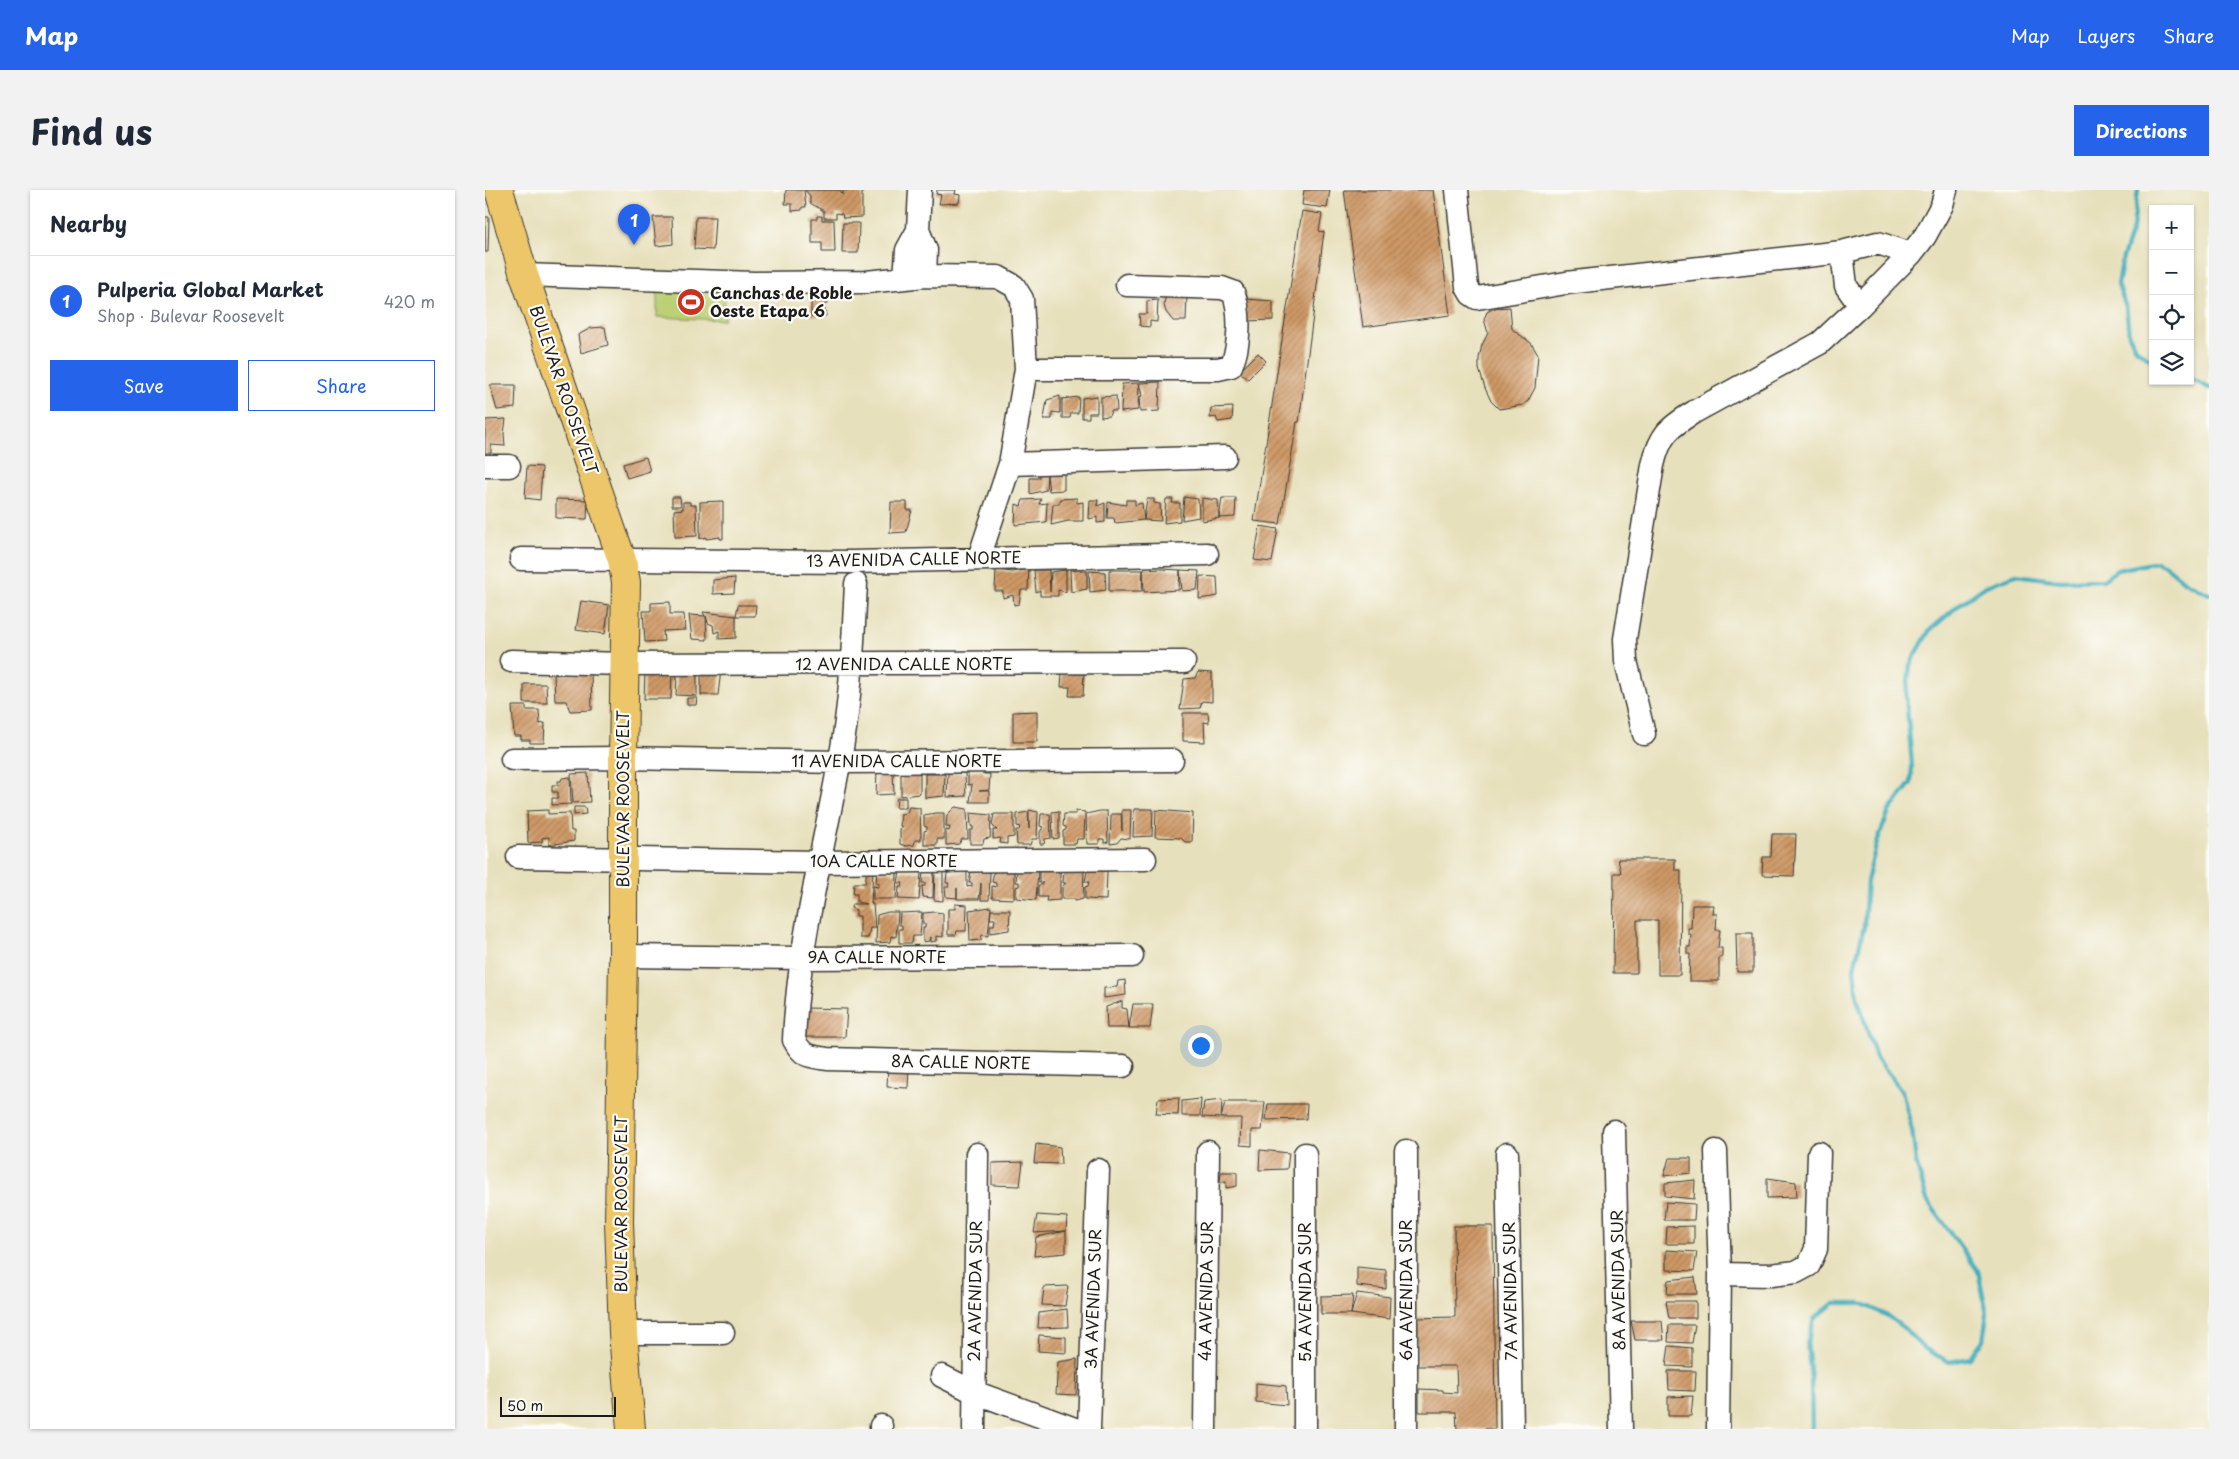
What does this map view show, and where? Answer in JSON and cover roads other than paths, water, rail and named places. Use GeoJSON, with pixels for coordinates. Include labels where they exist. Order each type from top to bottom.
{"type":"FeatureCollection","features":[{"type":"Feature","properties":{"kind":"main road","name":"BULEVAR ROOSEVELT"},"geometry":{"type":"LineString","coordinates":[[499,190],[525,275],[622,560],[626,582],[619,1222],[623,1333],[631,1429]]}},
{"type":"Feature","properties":{"kind":"street"},"geometry":{"type":"LineString","coordinates":[[915,277],[907,250],[918,230],[920,190]]}},
{"type":"Feature","properties":{"kind":"street"},"geometry":{"type":"LineString","coordinates":[[1457,190],[1467,287],[1471,294],[1477,298],[1566,283],[1842,252],[1877,243],[1911,254]]}},
{"type":"Feature","properties":{"kind":"street"},"geometry":{"type":"LineString","coordinates":[[1644,734],[1626,661],[1625,639],[1653,465],[1657,447],[1663,435],[1676,423],[1694,412],[1819,343],[1860,306],[1911,254],[1925,236],[1942,205],[1946,190]]}},
{"type":"Feature","properties":{"kind":"street"},"geometry":{"type":"LineString","coordinates":[[1842,252],[1847,286],[1860,306]]}},
{"type":"Feature","properties":{"kind":"street"},"geometry":{"type":"LineString","coordinates":[[525,275],[754,283],[866,282],[915,277],[999,277],[1014,286],[1022,299],[1026,369],[1010,464],[979,558]]}},
{"type":"Feature","properties":{"kind":"street"},"geometry":{"type":"LineString","coordinates":[[1026,369],[1219,369],[1231,366],[1237,354],[1238,302],[1233,292],[1222,288],[1127,285]]}},
{"type":"Feature","properties":{"kind":"street"},"geometry":{"type":"LineString","coordinates":[[1010,464],[1225,457]]}},
{"type":"Feature","properties":{"kind":"street"},"geometry":{"type":"LineString","coordinates":[[485,466],[509,466]]}},
{"type":"Feature","properties":{"kind":"street","name":"13 AVENIDA CALLE NORTE"},"geometry":{"type":"LineString","coordinates":[[521,559],[852,562],[1207,554]]}},
{"type":"Feature","properties":{"kind":"street"},"geometry":{"type":"LineString","coordinates":[[802,958],[819,862],[840,762],[851,664],[856,584]]}},
{"type":"Feature","properties":{"kind":"street","name":"12 AVENIDA CALLE NORTE"},"geometry":{"type":"LineString","coordinates":[[511,661],[624,664],[1184,662]]}},
{"type":"Feature","properties":{"kind":"street","name":"11 AVENIDA CALLE NORTE"},"geometry":{"type":"LineString","coordinates":[[512,759],[623,758],[840,762],[1172,760]]}},
{"type":"Feature","properties":{"kind":"street","name":"10A CALLE NORTE"},"geometry":{"type":"LineString","coordinates":[[519,858],[819,862],[1145,859]]}},
{"type":"Feature","properties":{"kind":"street","name":"9A CALLE NORTE"},"geometry":{"type":"LineString","coordinates":[[623,956],[802,958],[1132,956]]}},
{"type":"Feature","properties":{"kind":"street","name":"8A CALLE NORTE"},"geometry":{"type":"LineString","coordinates":[[802,958],[794,1040],[800,1052],[807,1055],[827,1058],[1123,1066]]}},
{"type":"Feature","properties":{"kind":"street","name":"8A AVENIDA SUR"},"geometry":{"type":"LineString","coordinates":[[1614,1132],[1621,1429]]}},
{"type":"Feature","properties":{"kind":"street","name":"6A AVENIDA SUR"},"geometry":{"type":"LineString","coordinates":[[1406,1151],[1406,1429]]}},
{"type":"Feature","properties":{"kind":"street"},"geometry":{"type":"LineString","coordinates":[[1715,1151],[1720,1274],[1718,1429]]}},
{"type":"Feature","properties":{"kind":"street","name":"4A AVENIDA SUR"},"geometry":{"type":"LineString","coordinates":[[1205,1429],[1207,1152]]}},
{"type":"Feature","properties":{"kind":"street"},"geometry":{"type":"LineString","coordinates":[[1720,1274],[1771,1276],[1796,1272],[1809,1265],[1816,1249],[1819,1153]]}},
{"type":"Feature","properties":{"kind":"street","name":"2A AVENIDA SUR"},"geometry":{"type":"LineString","coordinates":[[974,1429],[977,1154]]}},
{"type":"Feature","properties":{"kind":"street","name":"5A AVENIDA SUR"},"geometry":{"type":"LineString","coordinates":[[1305,1154],[1305,1429]]}},
{"type":"Feature","properties":{"kind":"street","name":"7A AVENIDA SUR"},"geometry":{"type":"LineString","coordinates":[[1507,1154],[1512,1429]]}},
{"type":"Feature","properties":{"kind":"street","name":"3A AVENIDA SUR"},"geometry":{"type":"LineString","coordinates":[[1089,1429],[1098,1170]]}},
{"type":"Feature","properties":{"kind":"street"},"geometry":{"type":"LineString","coordinates":[[623,1333],[723,1333]]}},
{"type":"Feature","properties":{"kind":"street"},"geometry":{"type":"LineString","coordinates":[[942,1376],[974,1392],[1075,1429]]}},
{"type":"Feature","properties":{"kind":"waterway"},"geometry":{"type":"LineString","coordinates":[[2138,190],[2133,228],[2123,257],[2118,285],[2126,306],[2129,335],[2137,350],[2149,358]]}},
{"type":"Feature","properties":{"kind":"waterway"},"geometry":{"type":"LineString","coordinates":[[2194,380],[2209,388]]}},
{"type":"Feature","properties":{"kind":"waterway"},"geometry":{"type":"LineString","coordinates":[[1812,1429],[1811,1379],[1807,1343],[1814,1319],[1834,1303],[1861,1303],[1886,1315],[1905,1329],[1922,1347],[1949,1362],[1970,1358],[1983,1340],[1987,1314],[1978,1271],[1927,1200],[1916,1162],[1912,1130],[1902,1091],[1876,1057],[1857,998],[1854,969],[1864,926],[1867,881],[1877,842],[1889,811],[1911,783],[1912,765],[1906,696],[1910,665],[1929,631],[1960,604],[1986,586],[2016,575],[2061,581],[2103,580],[2117,570],[2157,562],[2167,567],[2185,582],[2209,594]]}},
{"type":"Feature","properties":{"kind":"place","name":"Pulperia Global Market"},"geometry":{"type":"Point","coordinates":[634,245]}},
{"type":"Feature","properties":{"kind":"place","name":"Canchas de Roble Oeste Etapa 6"},"geometry":{"type":"Point","coordinates":[691,302]}}]}
